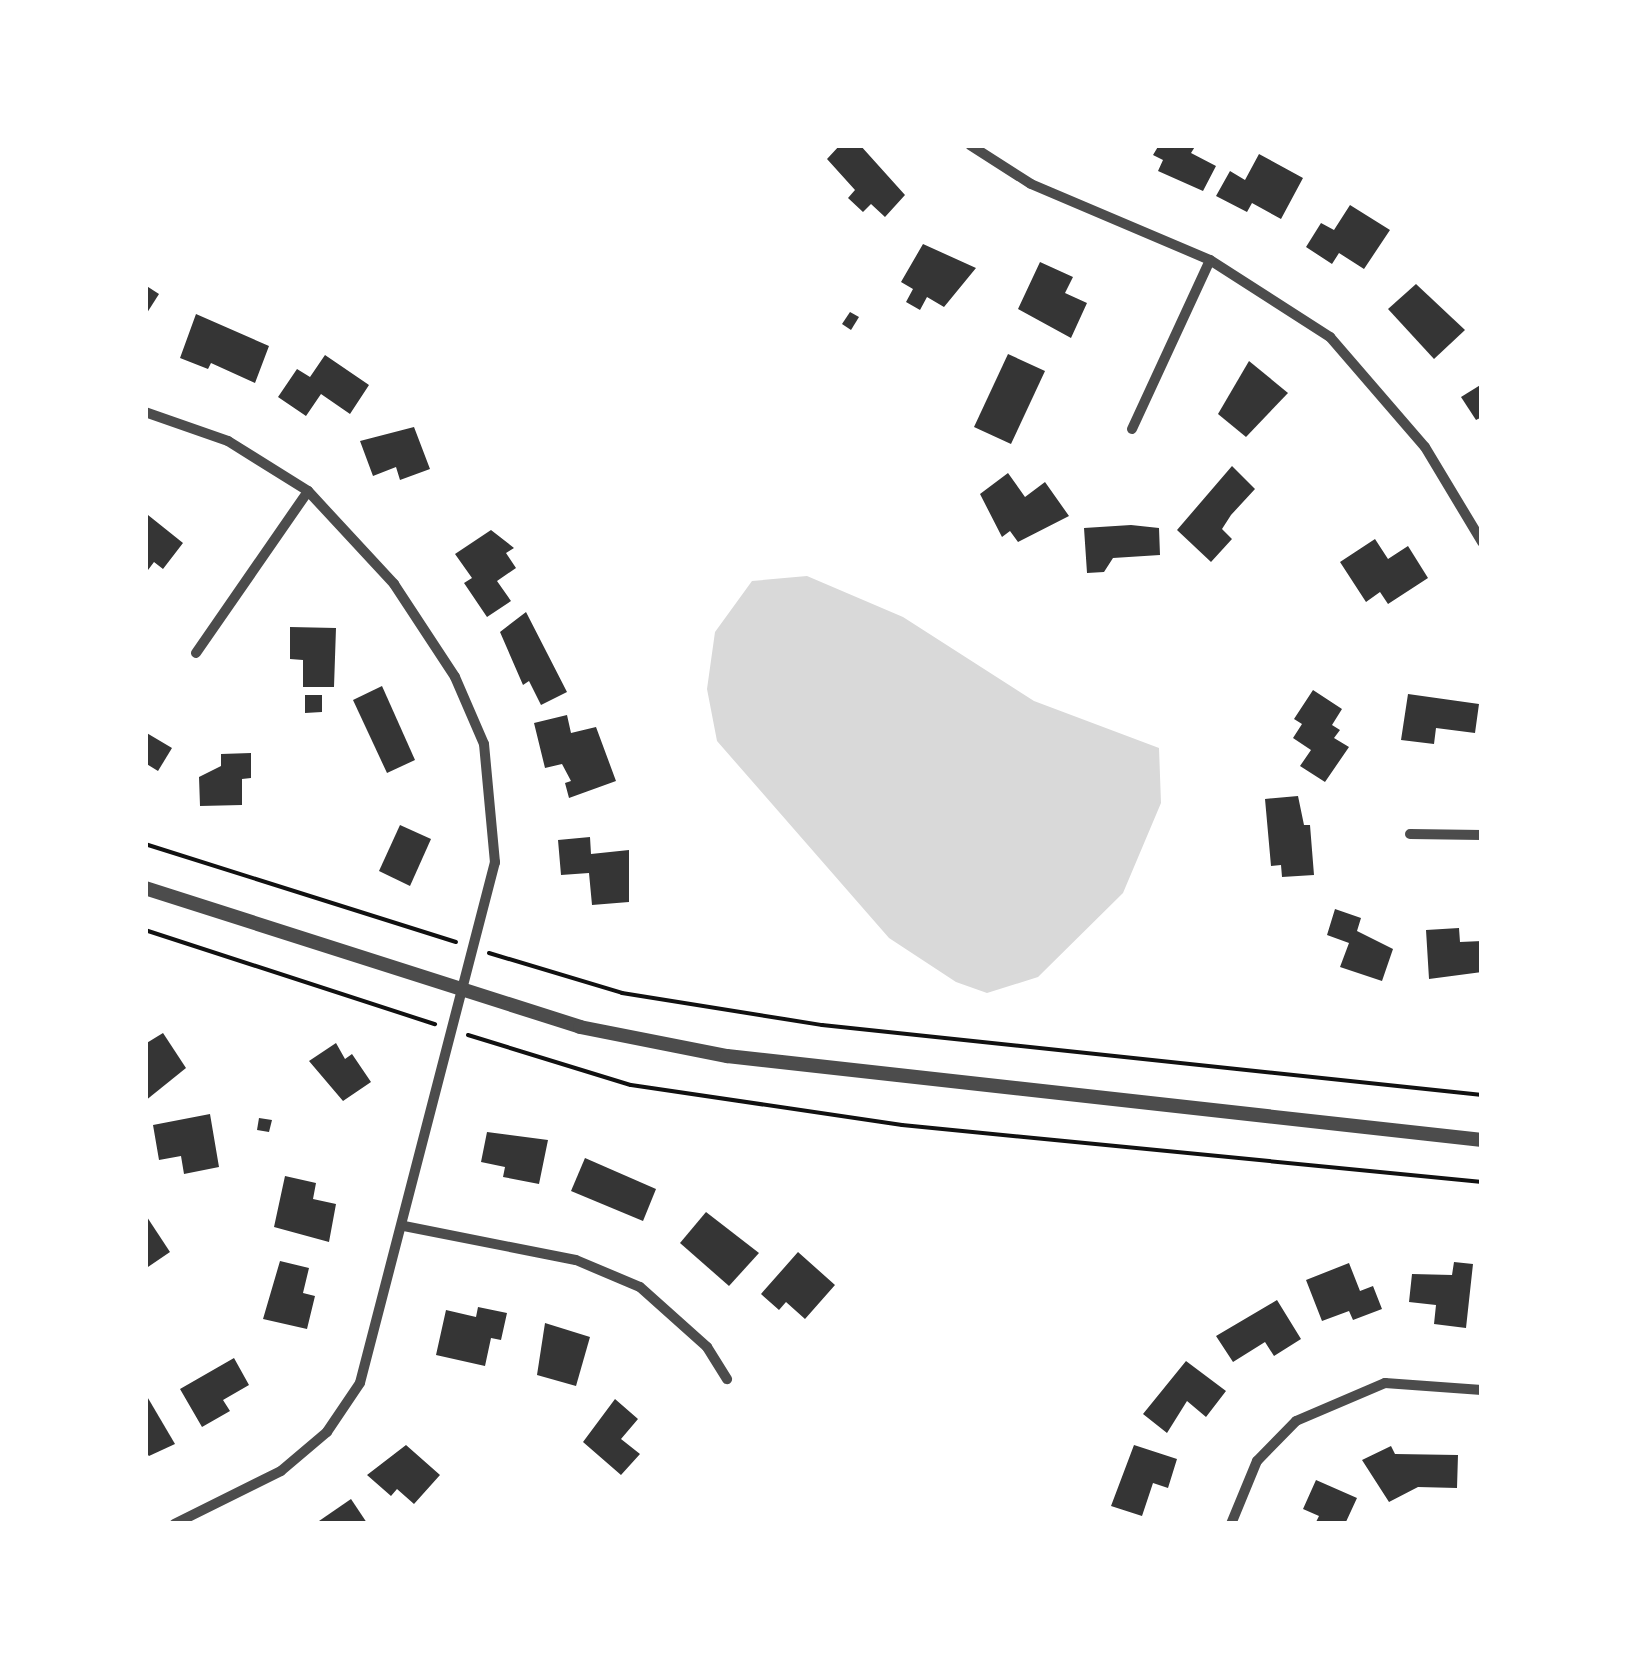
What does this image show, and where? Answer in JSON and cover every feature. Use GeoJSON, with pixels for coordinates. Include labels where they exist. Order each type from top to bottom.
{"type":"FeatureCollection","features":[{"type":"Feature","properties":{"kind":"street"},"geometry":{"type":"LineString","coordinates":[[970,145],[1031,184],[1210,260],[1330,338],[1425,447],[1482,542]]}},
{"type":"Feature","properties":{"kind":"street"},"geometry":{"type":"LineString","coordinates":[[1132,429],[1210,260]]}},
{"type":"Feature","properties":{"kind":"street"},"geometry":{"type":"LineString","coordinates":[[145,412],[228,442],[308,491],[394,584],[455,677],[484,744],[495,862],[404,1226],[360,1383],[327,1432],[281,1471],[174,1524]]}},
{"type":"Feature","properties":{"kind":"street"},"geometry":{"type":"LineString","coordinates":[[196,652],[308,491]]}},
{"type":"Feature","properties":{"kind":"street"},"geometry":{"type":"LineString","coordinates":[[1410,834],[1482,835]]}},
{"type":"Feature","properties":{"kind":"street"},"geometry":{"type":"LineString","coordinates":[[145,888],[580,1027],[727,1056],[1482,1140]]}},
{"type":"Feature","properties":{"kind":"street"},"geometry":{"type":"LineString","coordinates":[[404,1226],[576,1260],[640,1287],[707,1347],[727,1379]]}},
{"type":"Feature","properties":{"kind":"street"},"geometry":{"type":"LineString","coordinates":[[1232,1524],[1257,1461],[1296,1420],[1385,1383],[1482,1390]]}},
{"type":"Feature","properties":{"kind":"path"},"geometry":{"type":"LineString","coordinates":[[145,844],[622,993],[822,1026],[1482,1095]]}},
{"type":"Feature","properties":{"kind":"path"},"geometry":{"type":"LineString","coordinates":[[145,930],[631,1086],[902,1125],[1482,1182]]}},
{"type":"Feature","properties":{"kind":"shaded area"},"geometry":{"type":"Polygon","coordinates":[[[807,576],[903,617],[1034,701],[1159,748],[1161,803],[1123,893],[1038,977],[987,993],[956,982],[889,938],[717,741],[707,689],[715,632],[752,581],[807,576]]]}},
{"type":"Feature","properties":{"kind":"building"},"geometry":{"type":"Polygon","coordinates":[[[840,145],[860,145],[905,195],[885,217],[871,204],[863,212],[848,198],[855,190],[827,159],[840,145]]]}},
{"type":"Feature","properties":{"kind":"building"},"geometry":{"type":"Polygon","coordinates":[[[1159,145],[1196,145],[1191,153],[1216,166],[1203,191],[1158,171],[1163,160],[1153,155],[1159,145]]]}},
{"type":"Feature","properties":{"kind":"building"},"geometry":{"type":"Polygon","coordinates":[[[1259,154],[1303,178],[1281,219],[1252,203],[1247,212],[1216,196],[1230,171],[1245,180],[1259,154]]]}},
{"type":"Feature","properties":{"kind":"building"},"geometry":{"type":"Polygon","coordinates":[[[1350,205],[1390,230],[1364,269],[1339,253],[1332,264],[1306,247],[1321,223],[1334,230],[1350,205]]]}},
{"type":"Feature","properties":{"kind":"building"},"geometry":{"type":"Polygon","coordinates":[[[923,244],[976,268],[944,307],[927,297],[920,310],[906,302],[913,289],[901,282],[923,244]]]}},
{"type":"Feature","properties":{"kind":"building"},"geometry":{"type":"Polygon","coordinates":[[[1040,262],[1073,277],[1065,293],[1087,303],[1071,338],[1018,309],[1040,262]]]}},
{"type":"Feature","properties":{"kind":"building"},"geometry":{"type":"Polygon","coordinates":[[[1416,284],[1465,330],[1434,359],[1388,309],[1416,284]]]}},
{"type":"Feature","properties":{"kind":"building"},"geometry":{"type":"Polygon","coordinates":[[[145,285],[159,294],[145,316],[145,285]]]}},
{"type":"Feature","properties":{"kind":"building"},"geometry":{"type":"Polygon","coordinates":[[[850,312],[859,317],[851,330],[842,324],[850,312]]]}},
{"type":"Feature","properties":{"kind":"building"},"geometry":{"type":"Polygon","coordinates":[[[196,314],[269,346],[255,383],[211,363],[208,369],[180,358],[196,314]]]}},
{"type":"Feature","properties":{"kind":"building"},"geometry":{"type":"Polygon","coordinates":[[[1008,354],[1045,371],[1011,444],[974,427],[1008,354]]]}},
{"type":"Feature","properties":{"kind":"building"},"geometry":{"type":"Polygon","coordinates":[[[325,355],[369,385],[350,414],[321,394],[306,416],[278,397],[297,369],[310,377],[325,355]]]}},
{"type":"Feature","properties":{"kind":"building"},"geometry":{"type":"Polygon","coordinates":[[[1249,361],[1288,393],[1246,437],[1218,414],[1249,361]]]}},
{"type":"Feature","properties":{"kind":"building"},"geometry":{"type":"Polygon","coordinates":[[[1482,384],[1482,417],[1476,420],[1461,397],[1482,384]]]}},
{"type":"Feature","properties":{"kind":"building"},"geometry":{"type":"Polygon","coordinates":[[[414,427],[430,469],[400,480],[396,467],[373,476],[360,441],[414,427]]]}},
{"type":"Feature","properties":{"kind":"building"},"geometry":{"type":"Polygon","coordinates":[[[1232,466],[1255,489],[1222,529],[1232,539],[1211,562],[1177,530],[1232,466]]]}},
{"type":"Feature","properties":{"kind":"building"},"geometry":{"type":"Polygon","coordinates":[[[1008,473],[1025,497],[1045,482],[1069,516],[1018,542],[1010,531],[1002,537],[980,494],[1008,473]]]}},
{"type":"Feature","properties":{"kind":"building"},"geometry":{"type":"Polygon","coordinates":[[[148,515],[183,543],[163,569],[154,562],[145,574],[148,515]]]}},
{"type":"Feature","properties":{"kind":"building"},"geometry":{"type":"Polygon","coordinates":[[[1084,528],[1159,528],[1160,555],[1113,558],[1104,572],[1087,573],[1084,528]]]}},
{"type":"Feature","properties":{"kind":"building"},"geometry":{"type":"Polygon","coordinates":[[[491,530],[514,548],[506,553],[516,568],[497,581],[511,601],[487,617],[464,583],[472,578],[455,554],[491,530]]]}},
{"type":"Feature","properties":{"kind":"building"},"geometry":{"type":"Polygon","coordinates":[[[1375,539],[1388,559],[1408,546],[1428,578],[1388,604],[1380,592],[1366,602],[1340,562],[1375,539]]]}},
{"type":"Feature","properties":{"kind":"building"},"geometry":{"type":"Polygon","coordinates":[[[526,612],[567,692],[541,705],[529,681],[523,685],[500,632],[526,612]]]}},
{"type":"Feature","properties":{"kind":"building"},"geometry":{"type":"Polygon","coordinates":[[[290,627],[336,628],[334,687],[303,687],[303,660],[290,659],[290,627]]]}},
{"type":"Feature","properties":{"kind":"building"},"geometry":{"type":"Polygon","coordinates":[[[382,686],[415,760],[387,773],[353,700],[382,686]]]}},
{"type":"Feature","properties":{"kind":"building"},"geometry":{"type":"Polygon","coordinates":[[[1313,690],[1342,709],[1332,725],[1340,730],[1334,738],[1349,747],[1325,782],[1300,766],[1311,750],[1293,738],[1302,724],[1294,719],[1313,690]]]}},
{"type":"Feature","properties":{"kind":"building"},"geometry":{"type":"Polygon","coordinates":[[[1408,694],[1479,704],[1475,733],[1436,728],[1434,744],[1401,740],[1408,694]]]}},
{"type":"Feature","properties":{"kind":"building"},"geometry":{"type":"Polygon","coordinates":[[[305,695],[322,695],[322,712],[305,713],[305,695]]]}},
{"type":"Feature","properties":{"kind":"building"},"geometry":{"type":"Polygon","coordinates":[[[567,715],[571,733],[596,727],[616,781],[569,798],[565,783],[571,781],[562,764],[545,768],[534,723],[567,715]]]}},
{"type":"Feature","properties":{"kind":"building"},"geometry":{"type":"Polygon","coordinates":[[[145,732],[172,748],[158,771],[145,763],[145,732]]]}},
{"type":"Feature","properties":{"kind":"building"},"geometry":{"type":"Polygon","coordinates":[[[251,753],[251,778],[242,779],[242,805],[200,806],[199,777],[221,766],[221,754],[251,753]]]}},
{"type":"Feature","properties":{"kind":"building"},"geometry":{"type":"Polygon","coordinates":[[[1298,796],[1304,825],[1310,825],[1314,875],[1282,877],[1281,865],[1271,866],[1265,799],[1298,796]]]}},
{"type":"Feature","properties":{"kind":"building"},"geometry":{"type":"Polygon","coordinates":[[[400,825],[431,839],[410,886],[379,871],[400,825]]]}},
{"type":"Feature","properties":{"kind":"building"},"geometry":{"type":"Polygon","coordinates":[[[590,837],[591,854],[629,850],[629,902],[592,905],[589,873],[561,875],[558,840],[590,837]]]}},
{"type":"Feature","properties":{"kind":"building"},"geometry":{"type":"Polygon","coordinates":[[[1335,909],[1361,918],[1357,931],[1393,949],[1382,981],[1340,967],[1349,943],[1327,935],[1335,909]]]}},
{"type":"Feature","properties":{"kind":"building"},"geometry":{"type":"Polygon","coordinates":[[[1459,928],[1460,942],[1482,941],[1482,972],[1429,979],[1426,930],[1459,928]]]}},
{"type":"Feature","properties":{"kind":"building"},"geometry":{"type":"Polygon","coordinates":[[[163,1033],[186,1068],[145,1101],[145,1044],[163,1033]]]}},
{"type":"Feature","properties":{"kind":"building"},"geometry":{"type":"Polygon","coordinates":[[[336,1043],[345,1059],[352,1054],[371,1082],[343,1101],[309,1061],[336,1043]]]}},
{"type":"Feature","properties":{"kind":"building"},"geometry":{"type":"Polygon","coordinates":[[[210,1114],[219,1167],[184,1174],[181,1156],[159,1160],[153,1125],[210,1114]]]}},
{"type":"Feature","properties":{"kind":"building"},"geometry":{"type":"Polygon","coordinates":[[[259,1118],[272,1120],[269,1132],[257,1130],[259,1118]]]}},
{"type":"Feature","properties":{"kind":"building"},"geometry":{"type":"Polygon","coordinates":[[[487,1132],[548,1140],[539,1184],[503,1177],[505,1167],[481,1162],[487,1132]]]}},
{"type":"Feature","properties":{"kind":"building"},"geometry":{"type":"Polygon","coordinates":[[[585,1158],[656,1189],[643,1221],[571,1191],[585,1158]]]}},
{"type":"Feature","properties":{"kind":"building"},"geometry":{"type":"Polygon","coordinates":[[[285,1176],[316,1183],[313,1199],[336,1204],[329,1242],[274,1227],[285,1176]]]}},
{"type":"Feature","properties":{"kind":"building"},"geometry":{"type":"Polygon","coordinates":[[[706,1212],[759,1253],[729,1286],[680,1243],[706,1212]]]}},
{"type":"Feature","properties":{"kind":"building"},"geometry":{"type":"Polygon","coordinates":[[[145,1214],[170,1252],[145,1269],[145,1214]]]}},
{"type":"Feature","properties":{"kind":"building"},"geometry":{"type":"Polygon","coordinates":[[[798,1252],[835,1285],[805,1319],[786,1302],[779,1310],[761,1294],[798,1252]]]}},
{"type":"Feature","properties":{"kind":"building"},"geometry":{"type":"Polygon","coordinates":[[[280,1261],[309,1268],[303,1293],[315,1296],[307,1329],[263,1319],[280,1261]]]}},
{"type":"Feature","properties":{"kind":"building"},"geometry":{"type":"Polygon","coordinates":[[[1454,1262],[1473,1264],[1466,1328],[1434,1324],[1436,1305],[1409,1302],[1412,1274],[1452,1275],[1454,1262]]]}},
{"type":"Feature","properties":{"kind":"building"},"geometry":{"type":"Polygon","coordinates":[[[1349,1263],[1360,1291],[1373,1286],[1382,1309],[1353,1320],[1349,1311],[1322,1321],[1306,1280],[1349,1263]]]}},
{"type":"Feature","properties":{"kind":"building"},"geometry":{"type":"Polygon","coordinates":[[[1277,1300],[1301,1339],[1274,1356],[1265,1342],[1233,1362],[1216,1336],[1277,1300]]]}},
{"type":"Feature","properties":{"kind":"building"},"geometry":{"type":"Polygon","coordinates":[[[478,1307],[507,1313],[501,1340],[491,1338],[485,1366],[436,1355],[446,1310],[476,1317],[478,1307]]]}},
{"type":"Feature","properties":{"kind":"building"},"geometry":{"type":"Polygon","coordinates":[[[545,1323],[590,1337],[576,1386],[537,1375],[545,1323]]]}},
{"type":"Feature","properties":{"kind":"building"},"geometry":{"type":"Polygon","coordinates":[[[234,1358],[249,1385],[223,1400],[230,1411],[202,1427],[180,1389],[234,1358]]]}},
{"type":"Feature","properties":{"kind":"building"},"geometry":{"type":"Polygon","coordinates":[[[1186,1361],[1226,1391],[1206,1417],[1187,1401],[1167,1433],[1143,1414],[1186,1361]]]}},
{"type":"Feature","properties":{"kind":"building"},"geometry":{"type":"Polygon","coordinates":[[[145,1393],[175,1444],[149,1456],[145,1452],[145,1393]]]}},
{"type":"Feature","properties":{"kind":"building"},"geometry":{"type":"Polygon","coordinates":[[[615,1399],[638,1419],[621,1439],[640,1454],[621,1475],[583,1442],[615,1399]]]}},
{"type":"Feature","properties":{"kind":"building"},"geometry":{"type":"Polygon","coordinates":[[[406,1445],[440,1475],[414,1504],[397,1489],[391,1496],[367,1475],[406,1445]]]}},
{"type":"Feature","properties":{"kind":"building"},"geometry":{"type":"Polygon","coordinates":[[[1134,1445],[1177,1459],[1168,1488],[1153,1483],[1142,1516],[1111,1506],[1134,1445]]]}},
{"type":"Feature","properties":{"kind":"building"},"geometry":{"type":"Polygon","coordinates":[[[1391,1446],[1395,1454],[1458,1455],[1457,1488],[1418,1487],[1389,1502],[1362,1460],[1391,1446]]]}},
{"type":"Feature","properties":{"kind":"building"},"geometry":{"type":"Polygon","coordinates":[[[1316,1480],[1357,1498],[1345,1524],[1315,1524],[1319,1516],[1303,1509],[1316,1480]]]}},
{"type":"Feature","properties":{"kind":"building"},"geometry":{"type":"Polygon","coordinates":[[[351,1499],[367,1523],[321,1524],[319,1521],[351,1499]]]}}]}
